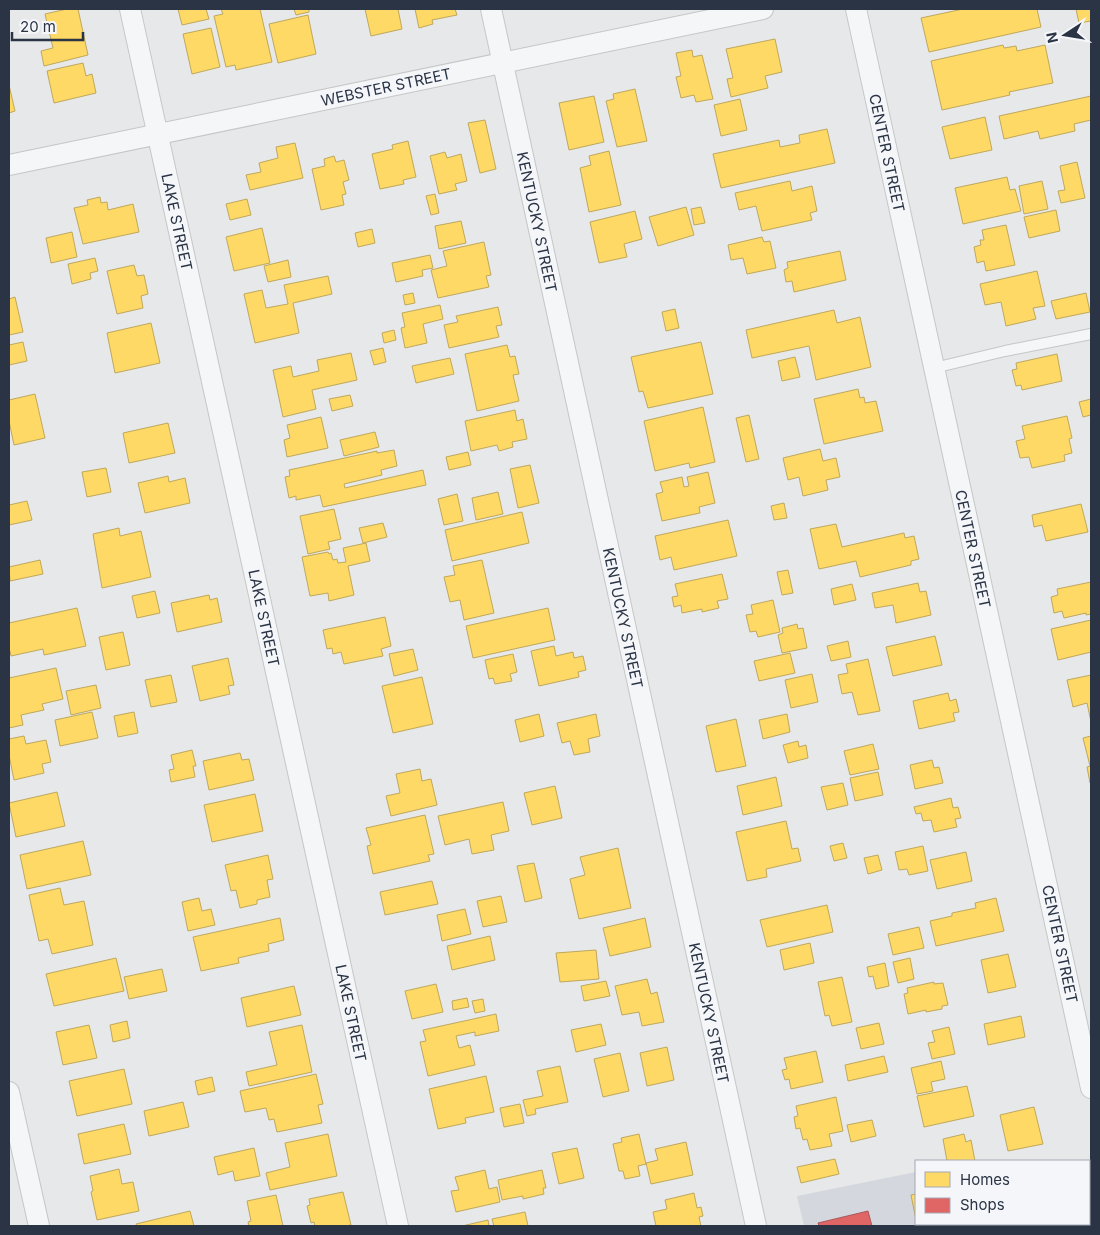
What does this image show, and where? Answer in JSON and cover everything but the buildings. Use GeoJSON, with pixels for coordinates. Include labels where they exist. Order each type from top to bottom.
{"type":"FeatureCollection","features":[{"type":"Feature","properties":{"kind":"street","name":"LAKE STREET"},"geometry":{"type":"LineString","coordinates":[[130,9],[398,1226]]}},
{"type":"Feature","properties":{"kind":"street","name":"KENTUCKY STREET"},"geometry":{"type":"LineString","coordinates":[[491,9],[756,1226]]}},
{"type":"Feature","properties":{"kind":"street","name":"WEBSTER STREET"},"geometry":{"type":"LineString","coordinates":[[9,165],[763,9]]}},
{"type":"Feature","properties":{"kind":"street","name":"CENTER STREET"},"geometry":{"type":"LineString","coordinates":[[856,9],[1091,1088]]}},
{"type":"Feature","properties":{"kind":"street"},"geometry":{"type":"LineString","coordinates":[[9,1092],[39,1226]]}},
{"type":"Feature","properties":{"kind":"lane"},"geometry":{"type":"LineString","coordinates":[[934,368],[1005,351],[1091,334]]}},
{"type":"Feature","properties":{"kind":"shaded area"},"geometry":{"type":"Polygon","coordinates":[[[915,1172],[915,1225],[952,1226],[804,1226],[797,1196],[915,1172]]]}}]}
